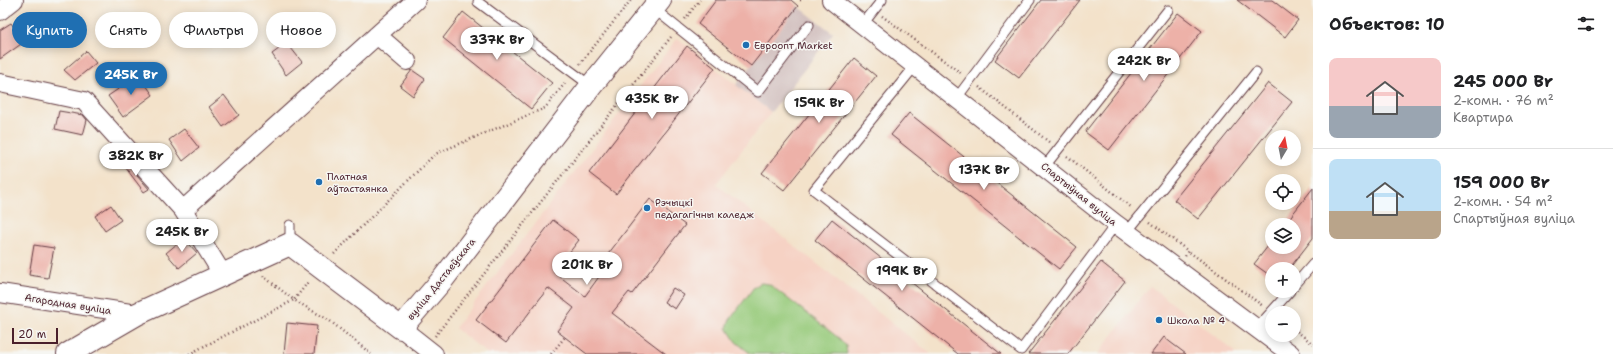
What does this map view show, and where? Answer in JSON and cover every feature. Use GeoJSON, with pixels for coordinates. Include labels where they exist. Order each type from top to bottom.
{"type":"FeatureCollection","features":[{"type":"Feature","properties":{"kind":"street"},"geometry":{"type":"LineString","coordinates":[[0,11],[14,0]]}},
{"type":"Feature","properties":{"kind":"street"},"geometry":{"type":"LineString","coordinates":[[183,210],[416,0]]}},
{"type":"Feature","properties":{"kind":"street","name":"Спартыўная вуліца"},"geometry":{"type":"LineString","coordinates":[[831,0],[956,99],[1045,166],[1121,228],[1291,354]]}},
{"type":"Feature","properties":{"kind":"street","name":"вуліца Дастаеўскага"},"geometry":{"type":"LineString","coordinates":[[68,354],[137,314],[247,264],[290,235],[320,268],[401,328],[443,279],[656,4]]}},
{"type":"Feature","properties":{"kind":"street"},"geometry":{"type":"LineString","coordinates":[[377,35],[408,61]]}},
{"type":"Feature","properties":{"kind":"street"},"geometry":{"type":"LineString","coordinates":[[0,83],[84,101],[183,210],[223,275]]}},
{"type":"Feature","properties":{"kind":"street","name":"Агародная вуліца"},"geometry":{"type":"LineString","coordinates":[[0,293],[137,314]]}},
{"type":"Feature","properties":{"kind":"street"},"geometry":{"type":"LineString","coordinates":[[401,328],[430,351]]}},
{"type":"Feature","properties":{"kind":"lane"},"geometry":{"type":"LineString","coordinates":[[863,24],[882,0]]}},
{"type":"Feature","properties":{"kind":"lane"},"geometry":{"type":"LineString","coordinates":[[956,99],[1030,0]]}},
{"type":"Feature","properties":{"kind":"lane"},"geometry":{"type":"LineString","coordinates":[[478,2],[591,86]]}},
{"type":"Feature","properties":{"kind":"lane"},"geometry":{"type":"LineString","coordinates":[[656,4],[678,29],[758,92],[809,25]]}},
{"type":"Feature","properties":{"kind":"lane"},"geometry":{"type":"LineString","coordinates":[[1045,166],[1168,10]]}},
{"type":"Feature","properties":{"kind":"lane"},"geometry":{"type":"LineString","coordinates":[[915,66],[814,190],[1022,350],[1121,228],[1140,215],[1256,72]]}},
{"type":"Feature","properties":{"kind":"lane"},"geometry":{"type":"LineString","coordinates":[[1301,278],[1313,264]]}},
{"type":"Feature","properties":{"kind":"lane"},"geometry":{"type":"LineString","coordinates":[[1257,328],[1284,298]]}},
{"type":"Feature","properties":{"kind":"path"},"geometry":{"type":"LineString","coordinates":[[188,354],[294,300],[320,268],[435,154],[545,108],[631,0]]}},
{"type":"Feature","properties":{"kind":"path"},"geometry":{"type":"LineString","coordinates":[[430,351],[700,0]]}},
{"type":"Feature","properties":{"kind":"path"},"geometry":{"type":"LineString","coordinates":[[874,10],[970,80],[1059,149],[1140,215],[1188,251]]}},
{"type":"Feature","properties":{"kind":"path"},"geometry":{"type":"LineString","coordinates":[[247,264],[294,300],[330,321],[370,354]]}},
{"type":"Feature","properties":{"kind":"path"},"geometry":{"type":"LineString","coordinates":[[1301,335],[1313,344]]}},
{"type":"Feature","properties":{"kind":"path"},"geometry":{"type":"LineString","coordinates":[[551,354],[565,337]]}},
{"type":"Feature","properties":{"kind":"shaded area"},"geometry":{"type":"Polygon","coordinates":[[[798,6],[833,33],[771,112],[736,85],[798,6]]]}},
{"type":"Feature","properties":{"kind":"shaded area","name":"Рэчыцкі педагагічны каледж"},"geometry":{"type":"Polygon","coordinates":[[[677,38],[771,112],[716,184],[931,354],[488,354],[455,328],[677,38]]]}},
{"type":"Feature","properties":{"kind":"shaded area","name":"Школа № 4"},"geometry":{"type":"Polygon","coordinates":[[[1150,286],[1238,354],[1098,354],[1150,286]]]}},
{"type":"Feature","properties":{"kind":"green space"},"geometry":{"type":"Polygon","coordinates":[[[761,283],[769,284],[840,339],[846,346],[847,354],[751,354],[736,342],[727,328],[729,321],[754,287],[761,283]]]}},
{"type":"Feature","properties":{"kind":"building","name":"Евроопт Market"},"geometry":{"type":"Polygon","coordinates":[[[716,0],[791,0],[798,6],[751,66],[698,24],[716,0]]]}},
{"type":"Feature","properties":{"kind":"building"},"geometry":{"type":"Polygon","coordinates":[[[1041,0],[1080,0],[1019,78],[995,60],[1041,0]]]}},
{"type":"Feature","properties":{"kind":"building"},"geometry":{"type":"Polygon","coordinates":[[[1237,0],[1272,0],[1298,20],[1285,37],[1237,0]]]}},
{"type":"Feature","properties":{"kind":"building"},"geometry":{"type":"Polygon","coordinates":[[[463,12],[552,83],[531,109],[443,38],[463,12]]]}},
{"type":"Feature","properties":{"kind":"building"},"geometry":{"type":"Polygon","coordinates":[[[1178,13],[1202,31],[1109,150],[1085,132],[1178,13]]]}},
{"type":"Feature","properties":{"kind":"building"},"geometry":{"type":"Polygon","coordinates":[[[11,23],[12,48],[16,48],[0,59],[0,30],[11,23]]]}},
{"type":"Feature","properties":{"kind":"building"},"geometry":{"type":"Polygon","coordinates":[[[687,46],[715,68],[616,194],[589,173],[687,46]]]}},
{"type":"Feature","properties":{"kind":"building"},"geometry":{"type":"Polygon","coordinates":[[[280,48],[291,48],[302,62],[286,75],[272,54],[280,48]]]}},
{"type":"Feature","properties":{"kind":"building"},"geometry":{"type":"Polygon","coordinates":[[[86,51],[96,63],[75,80],[64,70],[86,51]]]}},
{"type":"Feature","properties":{"kind":"building"},"geometry":{"type":"Polygon","coordinates":[[[854,58],[876,76],[784,190],[762,173],[854,58]]]}},
{"type":"Feature","properties":{"kind":"building"},"geometry":{"type":"Polygon","coordinates":[[[412,70],[425,79],[413,96],[400,86],[412,70]]]}},
{"type":"Feature","properties":{"kind":"building"},"geometry":{"type":"Polygon","coordinates":[[[139,75],[153,95],[123,117],[108,96],[139,75]]]}},
{"type":"Feature","properties":{"kind":"building"},"geometry":{"type":"Polygon","coordinates":[[[1268,83],[1292,102],[1270,130],[1265,130],[1265,136],[1198,219],[1174,200],[1268,83]]]}},
{"type":"Feature","properties":{"kind":"building"},"geometry":{"type":"Polygon","coordinates":[[[224,95],[239,115],[223,127],[209,107],[224,95]]]}},
{"type":"Feature","properties":{"kind":"building"},"geometry":{"type":"Polygon","coordinates":[[[59,111],[83,115],[87,120],[83,135],[55,129],[59,111]]]}},
{"type":"Feature","properties":{"kind":"building"},"geometry":{"type":"Polygon","coordinates":[[[909,113],[1077,247],[1059,269],[891,135],[909,113]]]}},
{"type":"Feature","properties":{"kind":"building"},"geometry":{"type":"Polygon","coordinates":[[[184,129],[199,148],[183,161],[169,140],[184,129]]]}},
{"type":"Feature","properties":{"kind":"building"},"geometry":{"type":"Polygon","coordinates":[[[125,161],[149,189],[144,192],[122,163],[125,161]]]}},
{"type":"Feature","properties":{"kind":"building"},"geometry":{"type":"Polygon","coordinates":[[[1313,188],[1313,238],[1301,254],[1301,218],[1289,218],[1296,210],[1301,210],[1301,203],[1313,188]]]}},
{"type":"Feature","properties":{"kind":"building"},"geometry":{"type":"Polygon","coordinates":[[[650,199],[685,225],[632,294],[629,292],[612,313],[666,354],[587,354],[557,331],[574,308],[548,288],[506,343],[476,320],[553,220],[579,240],[554,272],[585,296],[601,274],[596,270],[650,199]]]}},
{"type":"Feature","properties":{"kind":"building"},"geometry":{"type":"Polygon","coordinates":[[[111,205],[121,220],[105,231],[95,216],[111,205]]]}},
{"type":"Feature","properties":{"kind":"building"},"geometry":{"type":"Polygon","coordinates":[[[832,219],[1001,354],[958,354],[815,240],[832,219]]]}},
{"type":"Feature","properties":{"kind":"building"},"geometry":{"type":"Polygon","coordinates":[[[184,238],[197,253],[179,268],[166,253],[184,238]]]}},
{"type":"Feature","properties":{"kind":"building"},"geometry":{"type":"Polygon","coordinates":[[[34,245],[54,248],[48,278],[29,275],[34,245]]]}},
{"type":"Feature","properties":{"kind":"building"},"geometry":{"type":"Polygon","coordinates":[[[1265,250],[1265,254],[1301,254],[1294,262],[1265,262],[1265,272],[1254,264],[1265,250]]]}},
{"type":"Feature","properties":{"kind":"building"},"geometry":{"type":"Polygon","coordinates":[[[1101,262],[1125,281],[1068,354],[1028,354],[1101,262]]]}},
{"type":"Feature","properties":{"kind":"building"},"geometry":{"type":"Polygon","coordinates":[[[673,288],[684,295],[675,309],[664,302],[673,288]]]}},
{"type":"Feature","properties":{"kind":"building"},"geometry":{"type":"Polygon","coordinates":[[[287,323],[317,326],[314,354],[284,354],[287,323]]]}},
{"type":"Feature","properties":{"kind":"building"},"geometry":{"type":"Polygon","coordinates":[[[1164,337],[1170,342],[1186,354],[1151,354],[1164,337]]]}},
{"type":"Feature","properties":{"kind":"place","name":"Евроопт Market"},"geometry":{"type":"Point","coordinates":[746,45]}},
{"type":"Feature","properties":{"kind":"place","name":"Платная аўтастаянка"},"geometry":{"type":"Point","coordinates":[319,182]}},
{"type":"Feature","properties":{"kind":"place","name":"Рэчыцкі педагагічны каледж"},"geometry":{"type":"Point","coordinates":[647,208]}},
{"type":"Feature","properties":{"kind":"place","name":"Школа № 4"},"geometry":{"type":"Point","coordinates":[1159,320]}}]}
